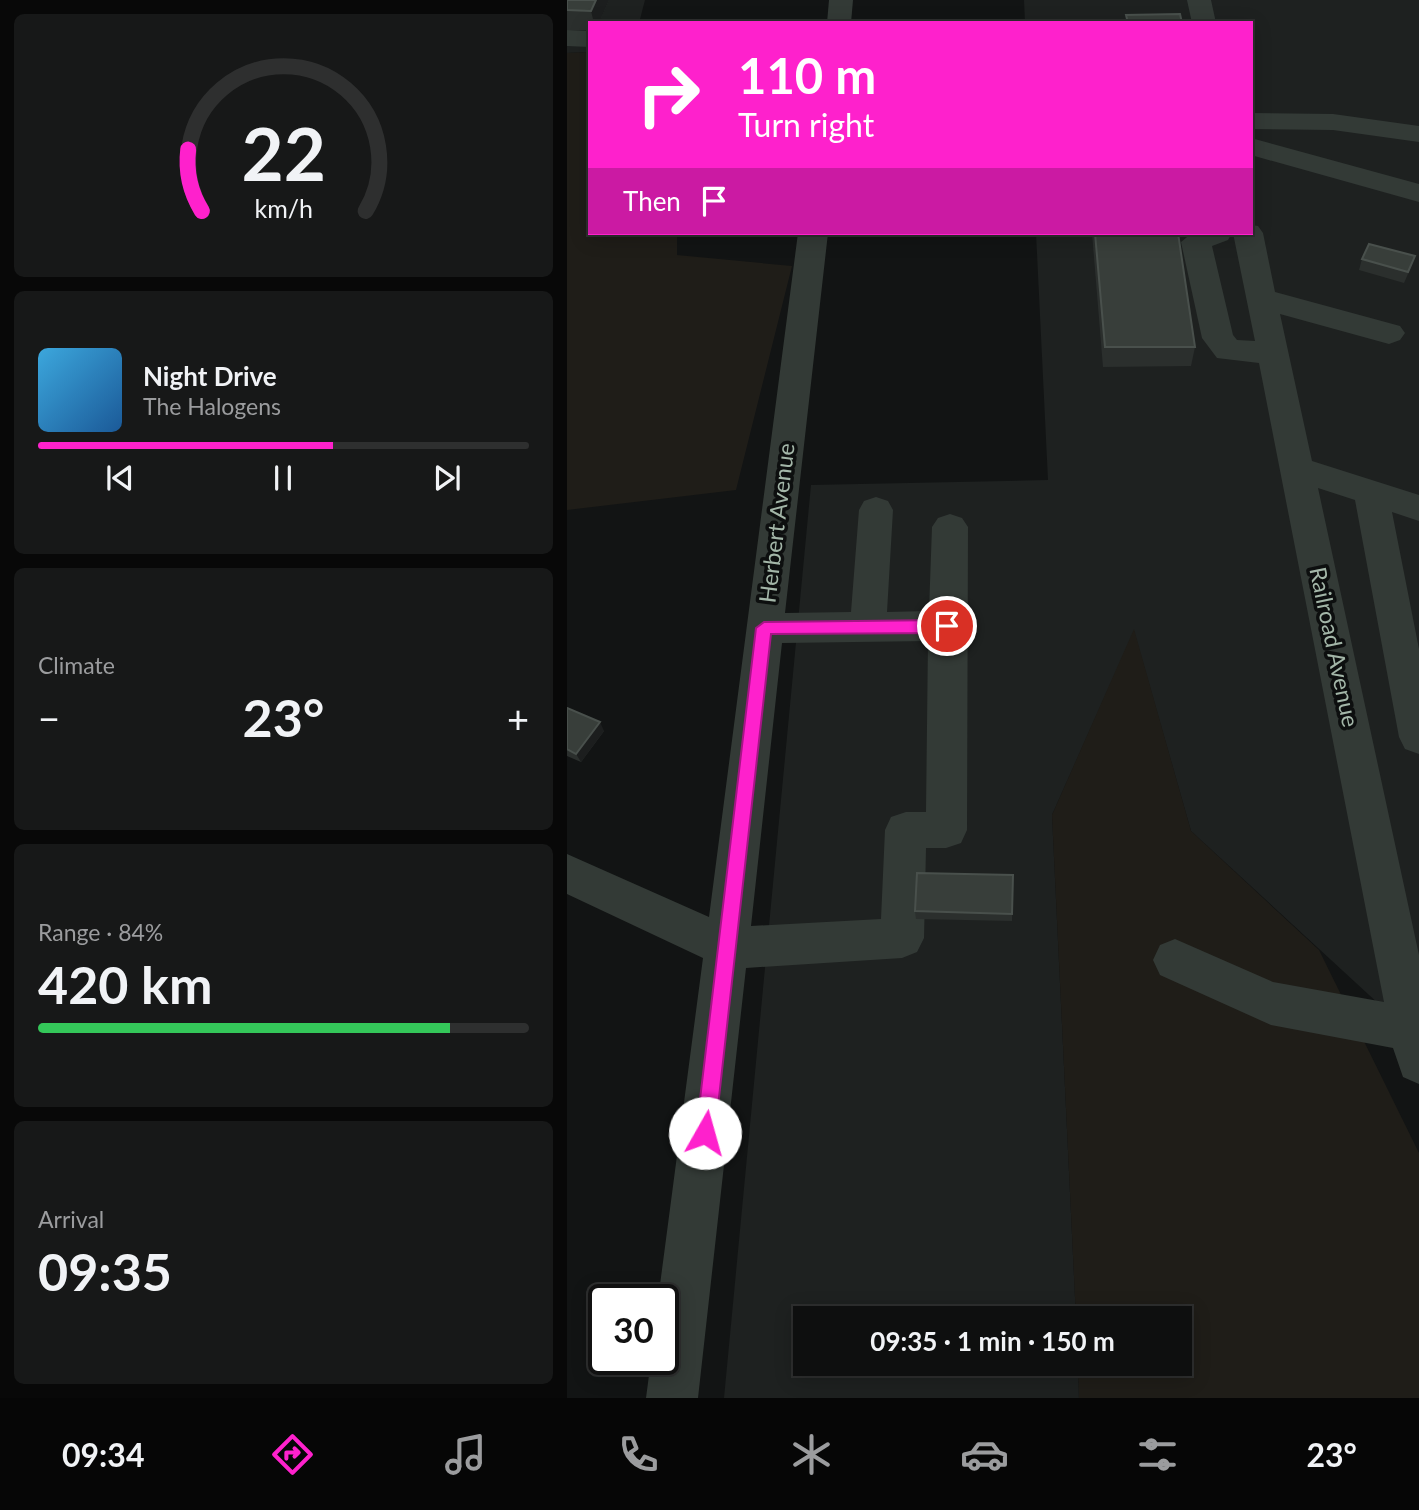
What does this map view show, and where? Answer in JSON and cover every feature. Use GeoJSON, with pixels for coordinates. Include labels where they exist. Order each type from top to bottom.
{"type":"FeatureCollection","features":[{"type":"Feature","properties":{"kind":"street"},"geometry":{"type":"LineString","coordinates":[[838,21],[841,0]]}},
{"type":"Feature","properties":{"kind":"street"},"geometry":{"type":"LineString","coordinates":[[1199,0],[1204,21]]}},
{"type":"Feature","properties":{"kind":"street"},"geometry":{"type":"LineString","coordinates":[[567,38],[588,38]]}},
{"type":"Feature","properties":{"kind":"street"},"geometry":{"type":"LineString","coordinates":[[1253,121],[1333,122],[1419,134]]}},
{"type":"Feature","properties":{"kind":"street"},"geometry":{"type":"LineString","coordinates":[[1253,147],[1419,193]]}},
{"type":"Feature","properties":{"kind":"street","name":"Herbert Avenue"},"geometry":{"type":"LineString","coordinates":[[672,1398],[729,948],[764,628],[813,235]]}},
{"type":"Feature","properties":{"kind":"street"},"geometry":{"type":"LineString","coordinates":[[1213,235],[1196,242],[1218,338],[1228,350],[1273,354]]}},
{"type":"Feature","properties":{"kind":"street","name":"Railroad Avenue"},"geometry":{"type":"LineString","coordinates":[[1248,235],[1298,469],[1404,919],[1416,1045]]}},
{"type":"Feature","properties":{"kind":"street"},"geometry":{"type":"LineString","coordinates":[[1262,299],[1389,333]]}},
{"type":"Feature","properties":{"kind":"street"},"geometry":{"type":"LineString","coordinates":[[1298,469],[1419,508]]}},
{"type":"Feature","properties":{"kind":"street"},"geometry":{"type":"LineString","coordinates":[[1371,492],[1388,593],[1419,737]]}},
{"type":"Feature","properties":{"kind":"street"},"geometry":{"type":"LineString","coordinates":[[867,627],[876,510]]}},
{"type":"Feature","properties":{"kind":"street"},"geometry":{"type":"LineString","coordinates":[[567,873],[729,948],[902,938],[906,830],[946,830],[950,527]]}},
{"type":"Feature","properties":{"kind":"street"},"geometry":{"type":"LineString","coordinates":[[764,628],[947,626]]}},
{"type":"Feature","properties":{"kind":"street"},"geometry":{"type":"LineString","coordinates":[[1175,960],[1271,1003],[1416,1045]]}},
{"type":"Feature","properties":{"kind":"shaded area"},"geometry":{"type":"Polygon","coordinates":[[[567,0],[645,0],[640,21],[588,21],[588,52],[567,53],[567,0]]]}},
{"type":"Feature","properties":{"kind":"shaded area"},"geometry":{"type":"Polygon","coordinates":[[[1024,0],[1419,0],[1419,1041],[1191,831],[1134,631],[1052,815],[1075,1306],[793,1306],[793,1376],[1078,1376],[1079,1398],[724,1398],[811,485],[1048,480],[1036,235],[1253,235],[1253,21],[1025,21],[1024,0]]]}},
{"type":"Feature","properties":{"kind":"shaded area"},"geometry":{"type":"Polygon","coordinates":[[[588,52],[588,235],[677,235],[677,255],[792,266],[736,490],[567,510],[567,53],[588,52]]]}},
{"type":"Feature","properties":{"kind":"shaded area"},"geometry":{"type":"Polygon","coordinates":[[[1134,629],[1191,831],[1319,950],[1419,1153],[1419,1398],[1079,1398],[1078,1376],[1192,1376],[1192,1306],[1075,1306],[1052,815],[1134,629]]]}},
{"type":"Feature","properties":{"kind":"building"},"geometry":{"type":"Polygon","coordinates":[[[567,0],[596,0],[591,11],[567,10],[567,0]]]}},
{"type":"Feature","properties":{"kind":"building"},"geometry":{"type":"Polygon","coordinates":[[[1180,14],[1182,21],[1128,21],[1126,15],[1180,14]]]}},
{"type":"Feature","properties":{"kind":"building"},"geometry":{"type":"Polygon","coordinates":[[[1095,235],[1178,235],[1195,347],[1105,347],[1095,235]]]}},
{"type":"Feature","properties":{"kind":"building"},"geometry":{"type":"Polygon","coordinates":[[[1369,244],[1415,256],[1408,272],[1362,259],[1369,244]]]}},
{"type":"Feature","properties":{"kind":"building"},"geometry":{"type":"Polygon","coordinates":[[[567,708],[600,722],[576,754],[567,749],[567,708]]]}},
{"type":"Feature","properties":{"kind":"building"},"geometry":{"type":"Polygon","coordinates":[[[917,873],[1013,875],[1012,914],[915,911],[917,873]]]}},
{"type":"Feature","properties":{"kind":"route"},"geometry":{"type":"LineString","coordinates":[[705,1133],[729,948],[764,628],[947,626]]}}]}
